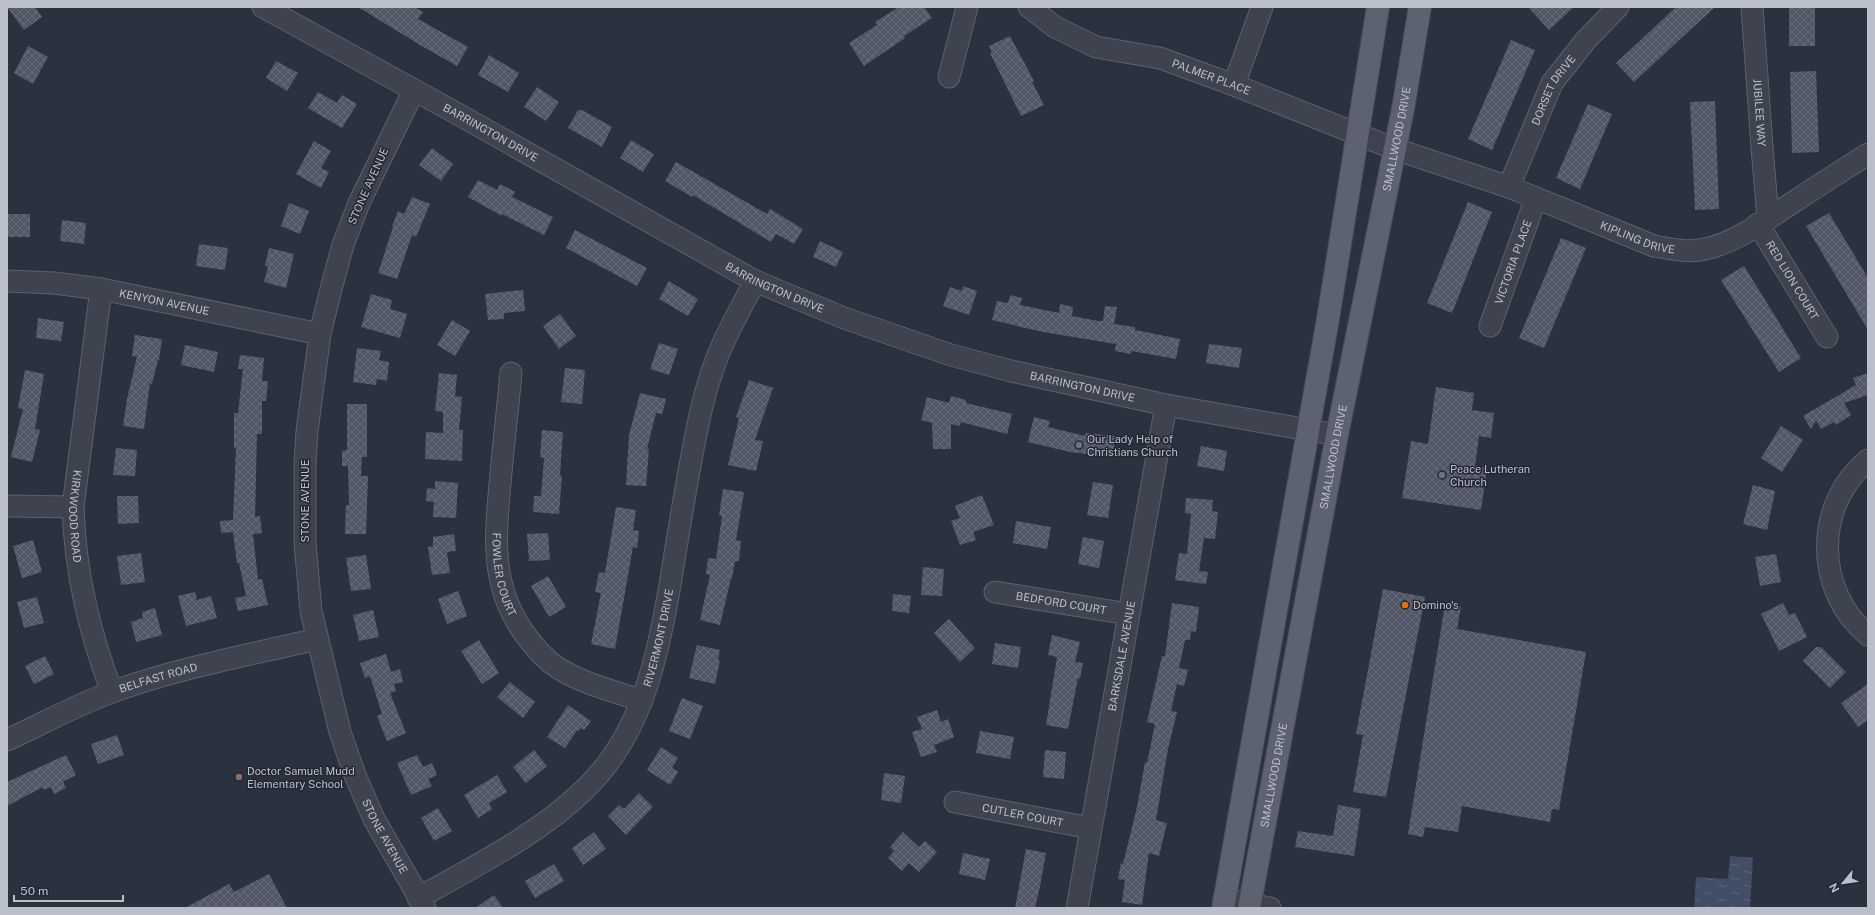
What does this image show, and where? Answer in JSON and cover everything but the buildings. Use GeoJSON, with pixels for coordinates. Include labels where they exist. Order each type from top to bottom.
{"type":"FeatureCollection","features":[{"type":"Feature","properties":{"kind":"main road"},"geometry":{"type":"LineString","coordinates":[[1223,904],[1328,319],[1378,7]]}},
{"type":"Feature","properties":{"kind":"main road","name":"SMALLWOOD DRIVE"},"geometry":{"type":"LineString","coordinates":[[1257,907],[1337,436],[1395,150],[1420,7]]}},
{"type":"Feature","properties":{"kind":"street","name":"BARRINGTON DRIVE"},"geometry":{"type":"LineString","coordinates":[[264,7],[755,281],[869,327],[951,355],[1011,371],[1166,405],[1337,436]]}},
{"type":"Feature","properties":{"kind":"street"},"geometry":{"type":"LineString","coordinates":[[949,77],[967,7]]}},
{"type":"Feature","properties":{"kind":"street","name":"PALMER PLACE"},"geometry":{"type":"LineString","coordinates":[[1029,7],[1055,27],[1096,47],[1160,58],[1234,85],[1395,150]]}},
{"type":"Feature","properties":{"kind":"street"},"geometry":{"type":"LineString","coordinates":[[1234,85],[1262,7]]}},
{"type":"Feature","properties":{"kind":"street","name":"DORSET DRIVE"},"geometry":{"type":"LineString","coordinates":[[1509,187],[1552,83],[1581,46],[1618,7]]}},
{"type":"Feature","properties":{"kind":"street","name":"JUBILEE WAY"},"geometry":{"type":"LineString","coordinates":[[1752,7],[1762,147],[1763,221]]}},
{"type":"Feature","properties":{"kind":"street","name":"STONE AVENUE"},"geometry":{"type":"LineString","coordinates":[[414,90],[374,170],[349,231],[331,289],[320,334],[311,393],[305,463],[305,543],[308,580],[317,639],[340,732],[355,775],[374,818],[421,903]]}},
{"type":"Feature","properties":{"kind":"street","name":"KIPLING DRIVE"},"geometry":{"type":"LineString","coordinates":[[1395,150],[1509,187],[1654,246],[1689,251],[1715,247],[1763,221],[1868,154]]}},
{"type":"Feature","properties":{"kind":"street","name":"VICTORIA PLACE"},"geometry":{"type":"LineString","coordinates":[[1490,326],[1536,198]]}},
{"type":"Feature","properties":{"kind":"street","name":"RED LION COURT"},"geometry":{"type":"LineString","coordinates":[[1763,221],[1827,337]]}},
{"type":"Feature","properties":{"kind":"street","name":"KENYON AVENUE"},"geometry":{"type":"LineString","coordinates":[[7,281],[54,283],[101,288],[320,334]]}},
{"type":"Feature","properties":{"kind":"street","name":"RIVERMONT DRIVE"},"geometry":{"type":"LineString","coordinates":[[421,903],[542,824],[569,804],[587,788],[612,758],[633,722],[642,701],[658,650],[696,433],[707,392],[718,355],[755,281]]}},
{"type":"Feature","properties":{"kind":"street","name":"KIRKWOOD ROAD"},"geometry":{"type":"LineString","coordinates":[[101,288],[73,507],[74,533],[79,576],[100,660],[112,692]]}},
{"type":"Feature","properties":{"kind":"street","name":"FOWLER COURT"},"geometry":{"type":"LineString","coordinates":[[511,373],[495,538],[498,570],[509,607],[531,643],[543,657],[558,668],[583,680],[642,701]]}},
{"type":"Feature","properties":{"kind":"street","name":"BARKSDALE AVENUE"},"geometry":{"type":"LineString","coordinates":[[1077,908],[1166,405]]}},
{"type":"Feature","properties":{"kind":"street"},"geometry":{"type":"LineString","coordinates":[[1868,460],[1846,483],[1838,497],[1830,521],[1827,540],[1827,556],[1840,600],[1859,627],[1868,634]]}},
{"type":"Feature","properties":{"kind":"street"},"geometry":{"type":"LineString","coordinates":[[7,506],[73,507]]}},
{"type":"Feature","properties":{"kind":"street","name":"BEDFORD COURT"},"geometry":{"type":"LineString","coordinates":[[995,592],[1128,614]]}},
{"type":"Feature","properties":{"kind":"street","name":"BELFAST ROAD"},"geometry":{"type":"LineString","coordinates":[[7,740],[79,705],[112,692],[192,669],[317,639]]}},
{"type":"Feature","properties":{"kind":"street","name":"CUTLER COURT"},"geometry":{"type":"LineString","coordinates":[[955,802],[1090,828]]}},
{"type":"Feature","properties":{"kind":"street"},"geometry":{"type":"LineString","coordinates":[[1223,904],[1257,907]]}},
{"type":"Feature","properties":{"kind":"water"},"geometry":{"type":"Polygon","coordinates":[[[1730,856],[1753,858],[1750,908],[1694,908],[1696,877],[1728,879],[1730,856]]]}},
{"type":"Feature","properties":{"kind":"place","name":"Our Lady Help of Christians Church"},"geometry":{"type":"Point","coordinates":[1079,445]}},
{"type":"Feature","properties":{"kind":"place","name":"Peace Lutheran Church"},"geometry":{"type":"Point","coordinates":[1442,475]}},
{"type":"Feature","properties":{"kind":"place","name":"Domino's"},"geometry":{"type":"Point","coordinates":[1405,605]}},
{"type":"Feature","properties":{"kind":"place","name":"Doctor Samuel Mudd Elementary School"},"geometry":{"type":"Point","coordinates":[239,777]}}]}
